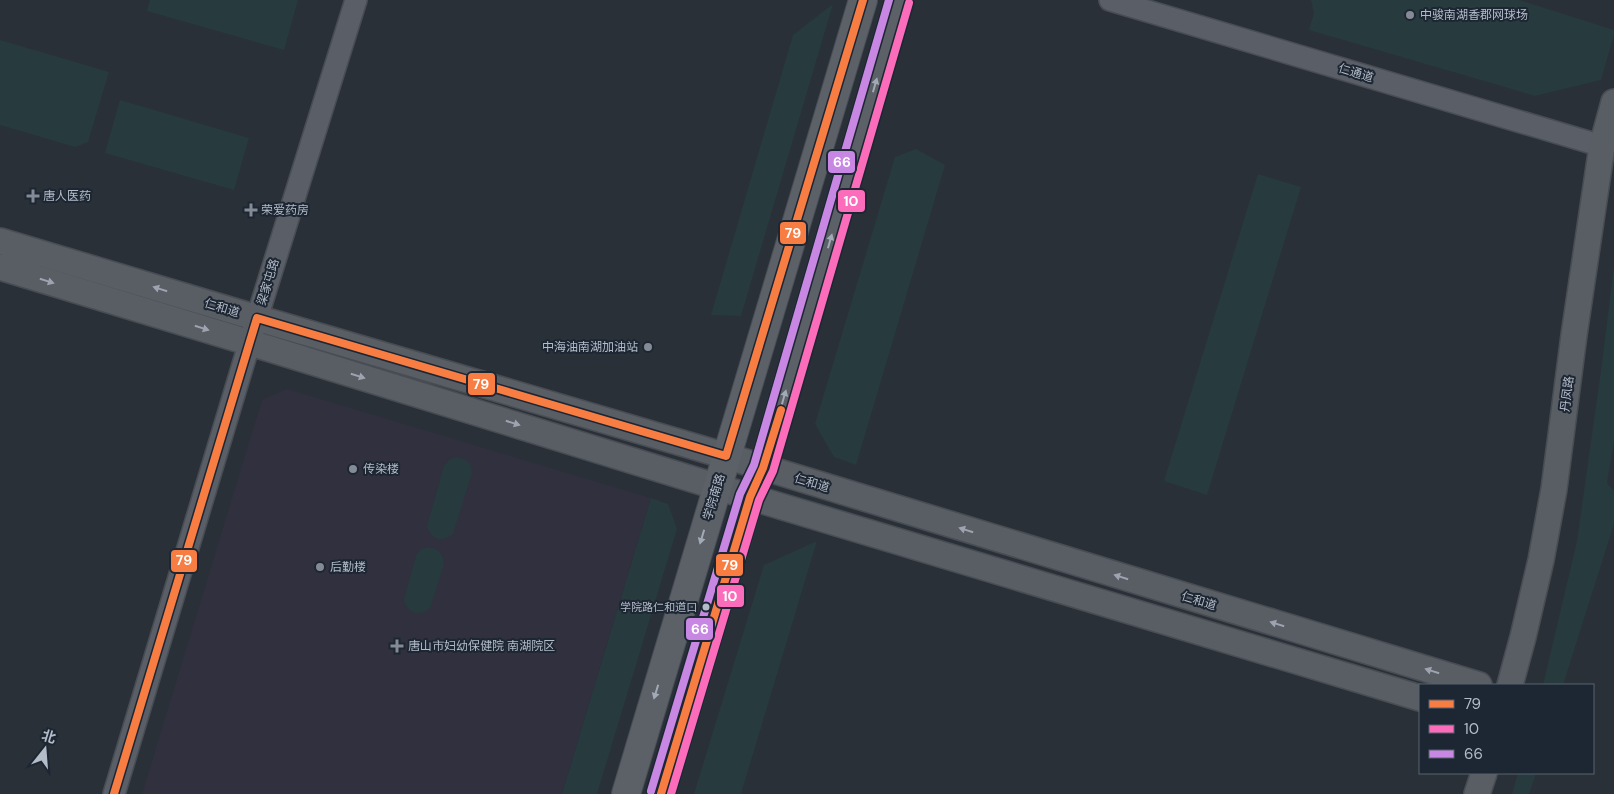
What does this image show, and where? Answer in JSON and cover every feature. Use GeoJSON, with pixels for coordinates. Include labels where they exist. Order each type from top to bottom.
{"type":"FeatureCollection","features":[{"type":"Feature","properties":{"kind":"main road","name":"学院南路"},"geometry":{"type":"LineString","coordinates":[[626,794],[863,0]]}},
{"type":"Feature","properties":{"kind":"main road"},"geometry":{"type":"LineString","coordinates":[[661,794],[750,497],[764,468],[899,0]]}},
{"type":"Feature","properties":{"kind":"main road","name":"丹凤路"},"geometry":{"type":"LineString","coordinates":[[1510,684],[1526,627],[1554,489],[1574,335],[1602,146],[1614,102]]}},
{"type":"Feature","properties":{"kind":"main road","name":"仁和道"},"geometry":{"type":"LineString","coordinates":[[0,241],[726,456],[1476,684]]}},
{"type":"Feature","properties":{"kind":"main road","name":"仁和道"},"geometry":{"type":"LineString","coordinates":[[0,267],[250,342],[750,497],[1419,698]]}},
{"type":"Feature","properties":{"kind":"main road"},"geometry":{"type":"LineString","coordinates":[[1477,794],[1484,774]]}},
{"type":"Feature","properties":{"kind":"street","name":"梁家屯路"},"geometry":{"type":"LineString","coordinates":[[114,794],[257,318],[356,0]]}},
{"type":"Feature","properties":{"kind":"street","name":"仁通道"},"geometry":{"type":"LineString","coordinates":[[1110,0],[1602,146]]}},
{"type":"Feature","properties":{"kind":"shaded area","name":"唐山市妇幼保健院 南湖院区"},"geometry":{"type":"Polygon","coordinates":[[[287,389],[651,498],[562,794],[142,794],[262,400],[287,389]]]}},
{"type":"Feature","properties":{"kind":"green space"},"geometry":{"type":"Polygon","coordinates":[[[150,0],[298,0],[284,50],[147,11],[150,0]]]}},
{"type":"Feature","properties":{"kind":"green space"},"geometry":{"type":"Polygon","coordinates":[[[1311,0],[1519,0],[1614,30],[1614,35],[1601,80],[1535,96],[1309,30],[1314,13],[1311,0]]]}},
{"type":"Feature","properties":{"kind":"green space"},"geometry":{"type":"Polygon","coordinates":[[[833,4],[741,316],[711,315],[793,35],[833,4]]]}},
{"type":"Feature","properties":{"kind":"green space"},"geometry":{"type":"Polygon","coordinates":[[[0,40],[109,72],[88,142],[75,147],[0,125],[0,40]]]}},
{"type":"Feature","properties":{"kind":"green space"},"geometry":{"type":"Polygon","coordinates":[[[120,100],[249,138],[234,190],[105,153],[120,100]]]}},
{"type":"Feature","properties":{"kind":"green space"},"geometry":{"type":"Polygon","coordinates":[[[916,149],[945,165],[856,465],[834,457],[815,424],[895,157],[916,149]]]}},
{"type":"Feature","properties":{"kind":"green space"},"geometry":{"type":"Polygon","coordinates":[[[1258,174],[1301,187],[1207,495],[1164,481],[1258,174]]]}},
{"type":"Feature","properties":{"kind":"green space"},"geometry":{"type":"Polygon","coordinates":[[[1614,266],[1614,441],[1607,483],[1614,491],[1614,524],[1563,684],[1543,684],[1577,541],[1614,266]]]}},
{"type":"Feature","properties":{"kind":"green space"},"geometry":{"type":"Polygon","coordinates":[[[455,457],[467,461],[472,473],[453,534],[445,539],[437,539],[431,534],[427,526],[444,466],[455,457]]]}},
{"type":"Feature","properties":{"kind":"green space"},"geometry":{"type":"Polygon","coordinates":[[[651,498],[668,504],[677,529],[597,794],[562,794],[651,498]]]}},
{"type":"Feature","properties":{"kind":"green space"},"geometry":{"type":"Polygon","coordinates":[[[817,541],[741,794],[694,794],[764,565],[817,541]]]}},
{"type":"Feature","properties":{"kind":"green space"},"geometry":{"type":"Polygon","coordinates":[[[427,547],[439,552],[444,564],[430,608],[422,613],[414,613],[408,608],[404,600],[416,556],[420,550],[427,547]]]}},
{"type":"Feature","properties":{"kind":"green space"},"geometry":{"type":"Polygon","coordinates":[[[1518,774],[1536,774],[1529,794],[1512,794],[1518,774]]]}},
{"type":"Feature","properties":{"kind":"transit line","name":"79"},"geometry":{"type":"LineString","coordinates":[[114,794],[257,318],[726,456],[863,0]]}},
{"type":"Feature","properties":{"kind":"transit line","name":"66"},"geometry":{"type":"LineString","coordinates":[[651,791],[740,494],[754,465],[889,0]]}},
{"type":"Feature","properties":{"kind":"transit line","name":"10"},"geometry":{"type":"LineString","coordinates":[[671,794],[759,500],[773,471],[909,3]]}},
{"type":"Feature","properties":{"kind":"transit line","name":"79"},"geometry":{"type":"LineString","coordinates":[[661,794],[750,497],[763,468],[781,410]]}},
{"type":"Feature","properties":{"kind":"place","name":"中骏南湖香郡网球场"},"geometry":{"type":"Point","coordinates":[1410,15]}},
{"type":"Feature","properties":{"kind":"place","name":"唐人医药"},"geometry":{"type":"Point","coordinates":[33,196]}},
{"type":"Feature","properties":{"kind":"place","name":"荣爱药房"},"geometry":{"type":"Point","coordinates":[251,210]}},
{"type":"Feature","properties":{"kind":"place","name":"中海油南湖加油站"},"geometry":{"type":"Point","coordinates":[648,347]}},
{"type":"Feature","properties":{"kind":"place","name":"传染楼"},"geometry":{"type":"Point","coordinates":[353,469]}},
{"type":"Feature","properties":{"kind":"place","name":"后勤楼"},"geometry":{"type":"Point","coordinates":[320,567]}},
{"type":"Feature","properties":{"kind":"place","name":"学院路仁和道口"},"geometry":{"type":"Point","coordinates":[706,607]}},
{"type":"Feature","properties":{"kind":"place","name":"唐山市妇幼保健院 南湖院区"},"geometry":{"type":"Point","coordinates":[397,646]}}]}
